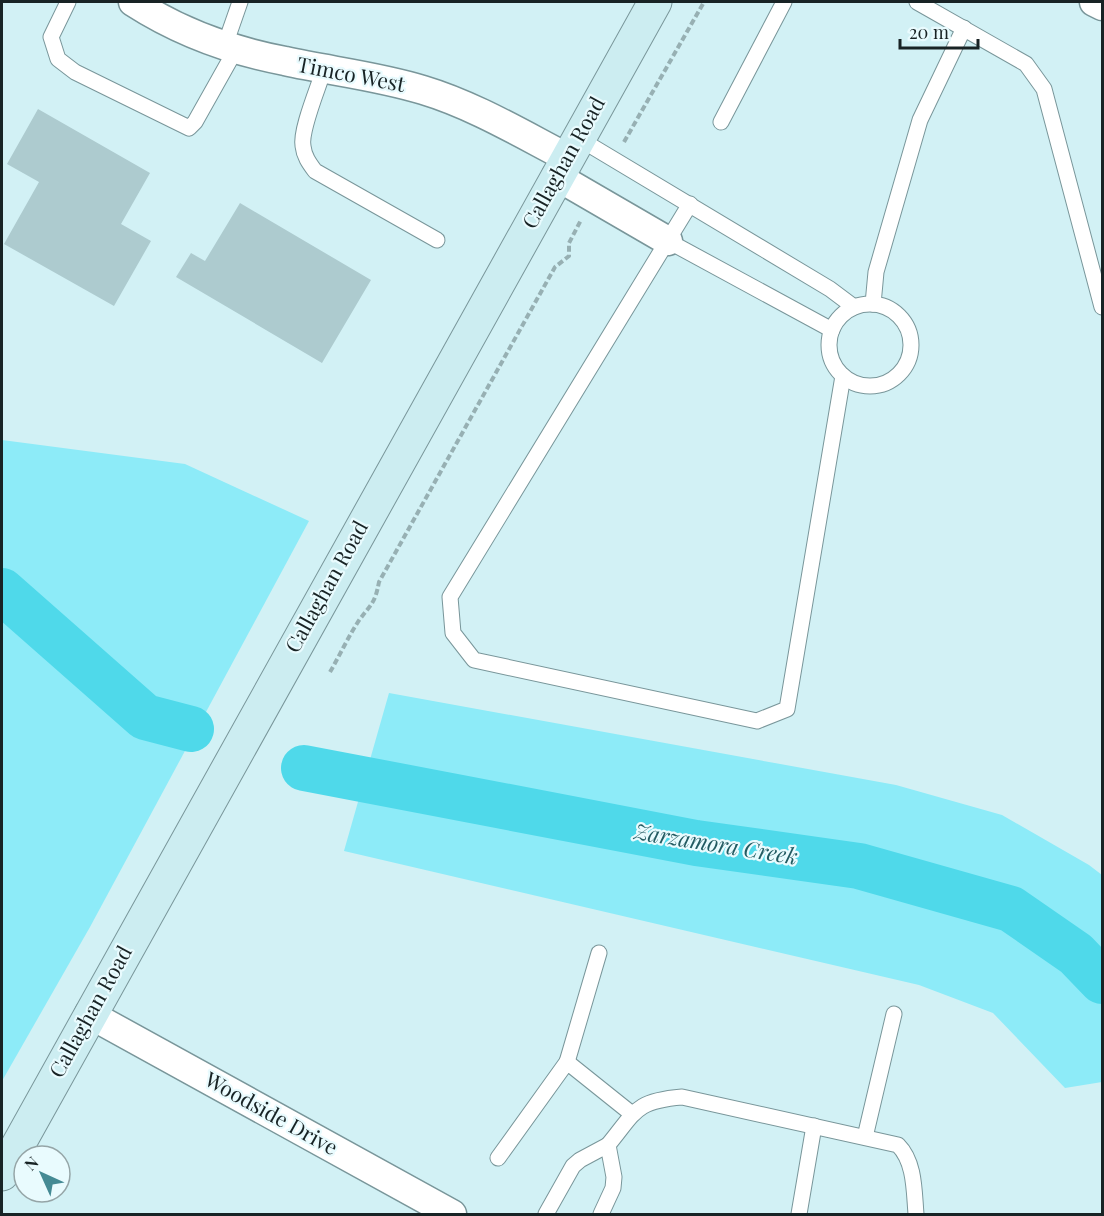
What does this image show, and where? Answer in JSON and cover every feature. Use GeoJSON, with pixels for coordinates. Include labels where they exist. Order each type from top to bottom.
{"type":"FeatureCollection","features":[{"type":"Feature","properties":{"kind":"main road","name":"Callaghan Road"},"geometry":{"type":"LineString","coordinates":[[2,1174],[89,1014],[655,2]]}},
{"type":"Feature","properties":{"kind":"street","name":"Timco West"},"geometry":{"type":"LineString","coordinates":[[133,2],[192,33],[231,47],[282,61],[421,89],[457,101],[567,157],[668,241]]}},
{"type":"Feature","properties":{"kind":"street"},"geometry":{"type":"LineString","coordinates":[[1094,2],[1102,6]]}},
{"type":"Feature","properties":{"kind":"street","name":"Woodside Drive"},"geometry":{"type":"LineString","coordinates":[[89,1014],[452,1215]]}},
{"type":"Feature","properties":{"kind":"lane"},"geometry":{"type":"LineString","coordinates":[[68,2],[51,38],[58,59],[75,72],[189,128],[195,122],[231,47],[240,2]]}},
{"type":"Feature","properties":{"kind":"lane"},"geometry":{"type":"LineString","coordinates":[[721,122],[784,2]]}},
{"type":"Feature","properties":{"kind":"lane"},"geometry":{"type":"LineString","coordinates":[[917,2],[1026,64],[1044,89],[1102,307]]}},
{"type":"Feature","properties":{"kind":"lane"},"geometry":{"type":"LineString","coordinates":[[873,304],[876,272],[920,120],[963,28]]}},
{"type":"Feature","properties":{"kind":"lane"},"geometry":{"type":"LineString","coordinates":[[324,69],[305,127],[302,144],[307,160],[315,171],[437,240]]}},
{"type":"Feature","properties":{"kind":"lane"},"geometry":{"type":"LineString","coordinates":[[567,157],[690,204],[830,289],[854,308]]}},
{"type":"Feature","properties":{"kind":"lane"},"geometry":{"type":"LineString","coordinates":[[690,204],[450,597],[453,633],[474,660],[757,721],[787,708],[843,376]]}},
{"type":"Feature","properties":{"kind":"lane"},"geometry":{"type":"LineString","coordinates":[[668,241],[832,330]]}},
{"type":"Feature","properties":{"kind":"lane"},"geometry":{"type":"LineString","coordinates":[[873,304],[893,310],[903,319],[910,338],[910,358],[903,370],[893,379],[881,385],[861,385],[843,376],[835,365],[830,352],[832,330],[843,315],[854,308],[873,304]]}},
{"type":"Feature","properties":{"kind":"lane"},"geometry":{"type":"LineString","coordinates":[[498,1158],[567,1062],[599,953]]}},
{"type":"Feature","properties":{"kind":"lane"},"geometry":{"type":"LineString","coordinates":[[865,1137],[894,1014]]}},
{"type":"Feature","properties":{"kind":"lane"},"geometry":{"type":"LineString","coordinates":[[567,1062],[632,1114]]}},
{"type":"Feature","properties":{"kind":"lane"},"geometry":{"type":"LineString","coordinates":[[546,1215],[573,1166],[608,1144],[632,1114],[644,1104],[660,1099],[682,1097],[898,1145],[906,1153],[912,1175],[916,1215]]}},
{"type":"Feature","properties":{"kind":"lane"},"geometry":{"type":"LineString","coordinates":[[799,1215],[814,1126]]}},
{"type":"Feature","properties":{"kind":"lane"},"geometry":{"type":"LineString","coordinates":[[601,1215],[613,1188],[614,1177],[608,1144]]}},
{"type":"Feature","properties":{"kind":"path"},"geometry":{"type":"LineString","coordinates":[[621,148],[704,2]]}},
{"type":"Feature","properties":{"kind":"path"},"geometry":{"type":"LineString","coordinates":[[330,672],[361,618],[370,608],[376,597],[379,582],[555,267],[569,256],[569,243],[581,221]]}},
{"type":"Feature","properties":{"kind":"shaded area"},"geometry":{"type":"Polygon","coordinates":[[[2,440],[185,464],[309,521],[90,927],[2,1081],[2,440]]]}},
{"type":"Feature","properties":{"kind":"shaded area"},"geometry":{"type":"Polygon","coordinates":[[[389,693],[896,785],[1002,815],[1089,865],[1102,875],[1102,1082],[1065,1088],[993,1013],[919,985],[344,851],[389,693]]]}},
{"type":"Feature","properties":{"kind":"building"},"geometry":{"type":"Polygon","coordinates":[[[38,109],[150,173],[121,224],[151,241],[114,306],[4,244],[39,182],[7,164],[38,109]]]}},
{"type":"Feature","properties":{"kind":"building"},"geometry":{"type":"Polygon","coordinates":[[[240,203],[371,280],[322,363],[176,277],[191,253],[205,261],[240,203]]]}},
{"type":"Feature","properties":{"kind":"waterway","name":"Zarzamora Creek"},"geometry":{"type":"LineString","coordinates":[[2,591],[145,717],[191,729]]}},
{"type":"Feature","properties":{"kind":"waterway","name":"Zarzamora Creek"},"geometry":{"type":"LineString","coordinates":[[304,768],[696,843],[859,866],[1011,909],[1076,954],[1102,981]]}}]}
